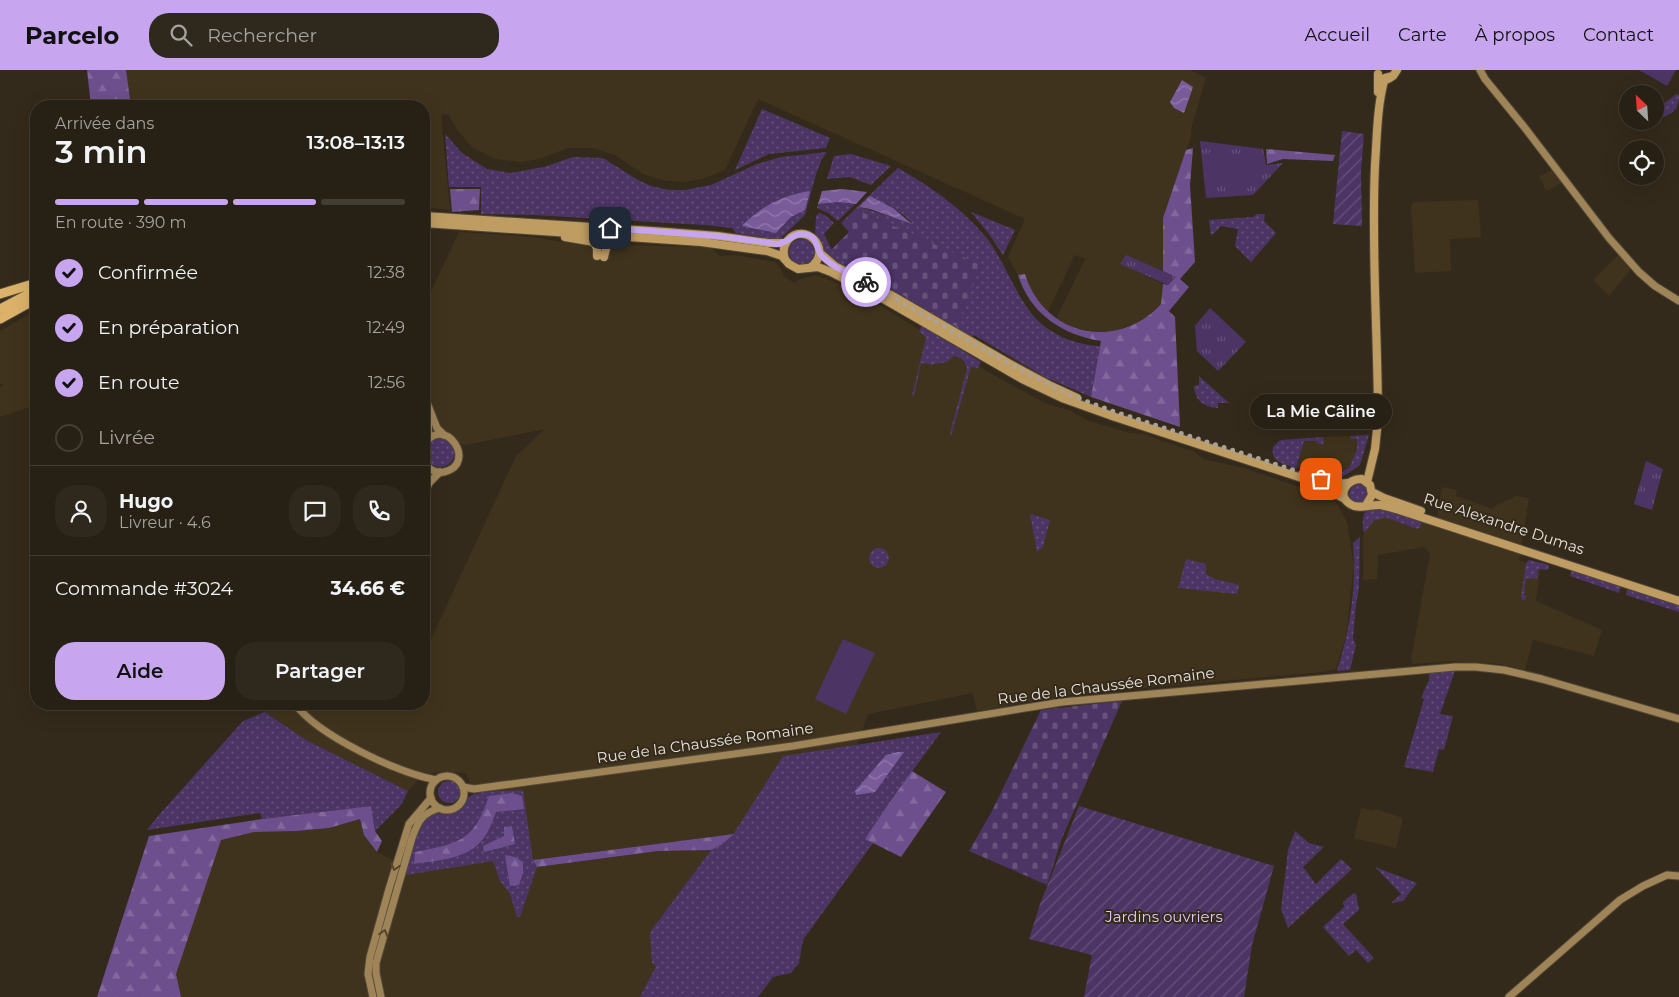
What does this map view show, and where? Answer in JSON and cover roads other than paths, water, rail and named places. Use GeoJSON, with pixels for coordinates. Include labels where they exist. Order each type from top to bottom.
{"type":"FeatureCollection","features":[{"type":"Feature","properties":{"kind":"highway"},"geometry":{"type":"LineString","coordinates":[[0,294],[30,285]]}},
{"type":"Feature","properties":{"kind":"highway"},"geometry":{"type":"LineString","coordinates":[[0,309],[30,293]]}},
{"type":"Feature","properties":{"kind":"highway"},"geometry":{"type":"LineString","coordinates":[[0,318],[30,302]]}},
{"type":"Feature","properties":{"kind":"main road"},"geometry":{"type":"LineString","coordinates":[[1366,505],[1371,499],[1372,492],[1367,482],[1375,440],[1376,420],[1374,182],[1381,94],[1384,82],[1397,70]]}},
{"type":"Feature","properties":{"kind":"main road"},"geometry":{"type":"LineString","coordinates":[[1376,72],[1384,78],[1390,78]]}},
{"type":"Feature","properties":{"kind":"main road"},"geometry":{"type":"LineString","coordinates":[[1376,72],[1379,88],[1372,154],[1370,210],[1376,420]]}},
{"type":"Feature","properties":{"kind":"main road"},"geometry":{"type":"LineString","coordinates":[[430,216],[718,236],[777,244],[786,242],[795,235],[809,235],[816,241],[820,253],[835,266],[891,295],[1010,364],[1070,395],[1311,481],[1356,507],[1382,505],[1679,599]]}},
{"type":"Feature","properties":{"kind":"main road"},"geometry":{"type":"LineString","coordinates":[[430,223],[701,242],[767,251],[782,256],[798,270],[811,267],[822,268],[845,279],[1044,390],[1086,407],[1204,446],[1336,484],[1348,484],[1358,479],[1364,471],[1375,440]]}},
{"type":"Feature","properties":{"kind":"main road"},"geometry":{"type":"LineString","coordinates":[[493,228],[592,241],[600,256],[606,245],[614,241],[701,242]]}},
{"type":"Feature","properties":{"kind":"main road"},"geometry":{"type":"LineString","coordinates":[[785,259],[786,242]]}},
{"type":"Feature","properties":{"kind":"main road"},"geometry":{"type":"LineString","coordinates":[[811,267],[818,260],[820,253]]}},
{"type":"Feature","properties":{"kind":"main road"},"geometry":{"type":"LineString","coordinates":[[1358,479],[1367,482]]}},
{"type":"Feature","properties":{"kind":"main road"},"geometry":{"type":"LineString","coordinates":[[1345,499],[1344,491],[1348,484]]}},
{"type":"Feature","properties":{"kind":"main road","name":"Rue Alexandre Dumas"},"geometry":{"type":"LineString","coordinates":[[1372,492],[1399,504],[1679,599]]}},
{"type":"Feature","properties":{"kind":"street"},"geometry":{"type":"LineString","coordinates":[[1480,70],[1485,79],[1609,238],[1639,272],[1655,286],[1679,301]]}},
{"type":"Feature","properties":{"kind":"street"},"geometry":{"type":"LineString","coordinates":[[430,413],[437,428],[456,444],[459,456],[453,467],[440,472],[430,482]]}},
{"type":"Feature","properties":{"kind":"street"},"geometry":{"type":"LineString","coordinates":[[430,440],[439,435],[444,435]]}},
{"type":"Feature","properties":{"kind":"street"},"geometry":{"type":"LineString","coordinates":[[430,469],[440,472]]}},
{"type":"Feature","properties":{"kind":"street","name":"Rue de la Chaussée Romaine"},"geometry":{"type":"LineString","coordinates":[[464,787],[474,789],[793,746],[1055,703],[1455,667],[1504,670],[1542,679],[1679,719]]}},
{"type":"Feature","properties":{"kind":"street"},"geometry":{"type":"LineString","coordinates":[[301,710],[309,719],[342,742],[415,775],[436,780]]}},
{"type":"Feature","properties":{"kind":"street"},"geometry":{"type":"LineString","coordinates":[[415,775],[431,789]]}},
{"type":"Feature","properties":{"kind":"street"},"geometry":{"type":"LineString","coordinates":[[373,997],[368,974],[370,957],[409,836],[425,813],[440,808],[450,810],[455,808],[464,796],[464,787],[458,779],[450,776],[436,780],[431,789],[431,798],[409,824],[409,836],[376,963],[381,997]]}},
{"type":"Feature","properties":{"kind":"street","name":"Rue de la Chaussée Romaine"},"geometry":{"type":"LineString","coordinates":[[464,796],[474,789]]}},
{"type":"Feature","properties":{"kind":"street"},"geometry":{"type":"LineString","coordinates":[[431,798],[440,808]]}},
{"type":"Feature","properties":{"kind":"street"},"geometry":{"type":"LineString","coordinates":[[1509,997],[1620,900],[1643,886],[1667,875],[1679,876]]}},
{"type":"Feature","properties":{"kind":"water"},"geometry":{"type":"Polygon","coordinates":[[[1182,80],[1193,87],[1184,113],[1174,108],[1170,102],[1182,80]]]}},
{"type":"Feature","properties":{"kind":"water"},"geometry":{"type":"Polygon","coordinates":[[[842,189],[867,192],[856,204],[838,202],[818,204],[822,191],[842,189]]]}},
{"type":"Feature","properties":{"kind":"water"},"geometry":{"type":"Polygon","coordinates":[[[809,191],[805,210],[791,217],[776,233],[742,226],[756,213],[772,203],[790,195],[809,191]]]}},
{"type":"Feature","properties":{"kind":"water"},"geometry":{"type":"Polygon","coordinates":[[[870,196],[893,208],[912,224],[859,207],[870,196]]]}},
{"type":"Feature","properties":{"kind":"water"},"geometry":{"type":"Polygon","coordinates":[[[904,752],[875,792],[856,795],[855,791],[886,755],[904,752]]]}},
{"type":"Feature","properties":{"kind":"place","name":"La Mie Câline"},"geometry":{"type":"Point","coordinates":[1321,479]}},
{"type":"Feature","properties":{"kind":"park label","name":"Jardins ouvriers"},"geometry":{"type":"Point","coordinates":[1164,917]}}]}
